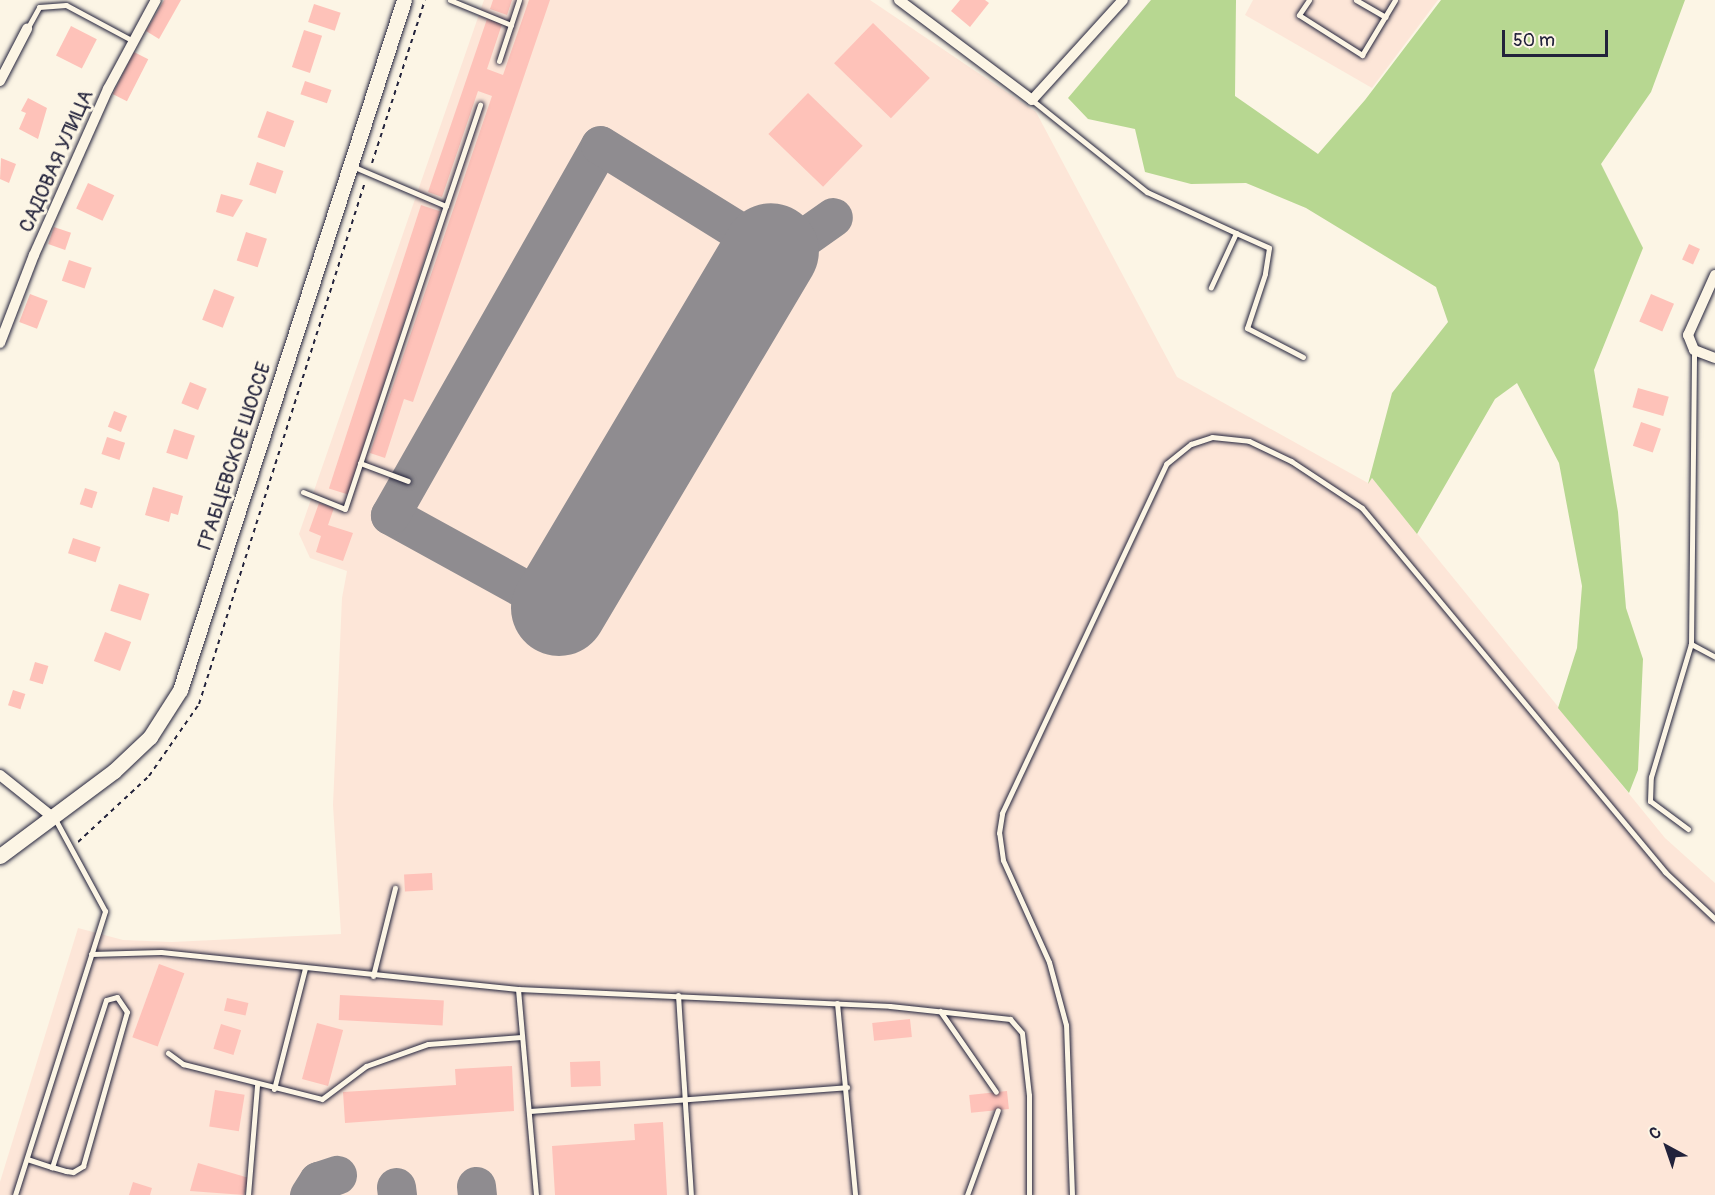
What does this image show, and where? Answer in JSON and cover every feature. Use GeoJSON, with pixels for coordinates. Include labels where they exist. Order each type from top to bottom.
{"type":"FeatureCollection","features":[{"type":"Feature","properties":{"kind":"street","name":"САДОВАЯ УЛИЦА"},"geometry":{"type":"LineString","coordinates":[[0,343],[34,255],[108,89],[156,0]]}},
{"type":"Feature","properties":{"kind":"street","name":"ГРАБЦЕВСКОЕ ШОССЕ"},"geometry":{"type":"LineString","coordinates":[[0,856],[55,819],[150,737],[180,690],[404,0]]}},
{"type":"Feature","properties":{"kind":"street"},"geometry":{"type":"LineString","coordinates":[[899,0],[1032,100],[1123,0]]}},
{"type":"Feature","properties":{"kind":"street"},"geometry":{"type":"LineString","coordinates":[[0,81],[27,29]]}},
{"type":"Feature","properties":{"kind":"street"},"geometry":{"type":"LineString","coordinates":[[1715,275],[1688,335],[1694,350],[1715,358]]}},
{"type":"Feature","properties":{"kind":"street"},"geometry":{"type":"LineString","coordinates":[[0,775],[55,819]]}},
{"type":"Feature","properties":{"kind":"lane"},"geometry":{"type":"LineString","coordinates":[[27,29],[44,0]]}},
{"type":"Feature","properties":{"kind":"lane"},"geometry":{"type":"LineString","coordinates":[[450,0],[511,25]]}},
{"type":"Feature","properties":{"kind":"lane"},"geometry":{"type":"LineString","coordinates":[[499,61],[519,0]]}},
{"type":"Feature","properties":{"kind":"lane"},"geometry":{"type":"LineString","coordinates":[[1309,0],[1299,15],[1362,55],[1395,0]]}},
{"type":"Feature","properties":{"kind":"lane"},"geometry":{"type":"LineString","coordinates":[[1356,0],[1384,17]]}},
{"type":"Feature","properties":{"kind":"lane"},"geometry":{"type":"LineString","coordinates":[[39,7],[66,5],[133,41]]}},
{"type":"Feature","properties":{"kind":"lane"},"geometry":{"type":"LineString","coordinates":[[1032,100],[1147,192],[1269,248],[1265,274],[1247,328],[1303,357]]}},
{"type":"Feature","properties":{"kind":"lane"},"geometry":{"type":"LineString","coordinates":[[303,492],[345,509],[480,105]]}},
{"type":"Feature","properties":{"kind":"lane"},"geometry":{"type":"LineString","coordinates":[[350,166],[446,206]]}},
{"type":"Feature","properties":{"kind":"lane"},"geometry":{"type":"LineString","coordinates":[[1211,287],[1236,233]]}},
{"type":"Feature","properties":{"kind":"lane"},"geometry":{"type":"LineString","coordinates":[[1688,829],[1650,801],[1651,777],[1691,644],[1694,350]]}},
{"type":"Feature","properties":{"kind":"lane"},"geometry":{"type":"LineString","coordinates":[[1072,1195],[1066,1025],[1049,963],[1003,860],[999,833],[1002,813],[1166,464],[1191,444],[1212,437],[1249,441],[1291,461],[1362,508],[1665,872],[1715,919]]}},
{"type":"Feature","properties":{"kind":"lane"},"geometry":{"type":"LineString","coordinates":[[360,463],[408,481]]}},
{"type":"Feature","properties":{"kind":"lane"},"geometry":{"type":"LineString","coordinates":[[1691,644],[1715,657]]}},
{"type":"Feature","properties":{"kind":"lane"},"geometry":{"type":"LineString","coordinates":[[15,1195],[105,911],[55,819]]}},
{"type":"Feature","properties":{"kind":"lane"},"geometry":{"type":"LineString","coordinates":[[373,976],[395,888]]}},
{"type":"Feature","properties":{"kind":"lane"},"geometry":{"type":"LineString","coordinates":[[91,954],[161,952],[373,976],[518,989],[837,1003],[1010,1019],[1022,1033],[1029,1095],[1029,1195]]}},
{"type":"Feature","properties":{"kind":"lane"},"geometry":{"type":"LineString","coordinates":[[274,1089],[305,968]]}},
{"type":"Feature","properties":{"kind":"lane"},"geometry":{"type":"LineString","coordinates":[[518,989],[536,1195]]}},
{"type":"Feature","properties":{"kind":"lane"},"geometry":{"type":"LineString","coordinates":[[678,995],[682,1101],[691,1195]]}},
{"type":"Feature","properties":{"kind":"lane"},"geometry":{"type":"LineString","coordinates":[[27,1159],[52,1167],[73,1172],[83,1166],[127,1012],[117,997],[106,1000],[52,1167]]}},
{"type":"Feature","properties":{"kind":"lane"},"geometry":{"type":"LineString","coordinates":[[837,1003],[847,1087],[855,1195]]}},
{"type":"Feature","properties":{"kind":"lane"},"geometry":{"type":"LineString","coordinates":[[940,1011],[996,1092]]}},
{"type":"Feature","properties":{"kind":"lane"},"geometry":{"type":"LineString","coordinates":[[168,1053],[183,1064],[257,1085],[322,1098],[366,1066],[428,1044],[522,1037]]}},
{"type":"Feature","properties":{"kind":"lane"},"geometry":{"type":"LineString","coordinates":[[248,1195],[257,1085]]}},
{"type":"Feature","properties":{"kind":"lane"},"geometry":{"type":"LineString","coordinates":[[529,1111],[847,1087]]}},
{"type":"Feature","properties":{"kind":"lane"},"geometry":{"type":"LineString","coordinates":[[967,1195],[998,1110]]}},
{"type":"Feature","properties":{"kind":"shaded area"},"geometry":{"type":"Polygon","coordinates":[[[484,0],[870,0],[1036,112],[1177,377],[1368,483],[1372,478],[1665,838],[1715,883],[1715,1195],[0,1195],[0,1182],[78,928],[123,940],[172,942],[341,934],[333,805],[342,598],[347,571],[310,558],[299,534],[484,0]]]}},
{"type":"Feature","properties":{"kind":"shaded area"},"geometry":{"type":"Polygon","coordinates":[[[1253,0],[1438,0],[1372,88],[1245,15],[1253,0]]]}},
{"type":"Feature","properties":{"kind":"green space"},"geometry":{"type":"Polygon","coordinates":[[[1151,0],[1236,0],[1235,96],[1318,154],[1365,100],[1441,0],[1685,0],[1651,92],[1601,164],[1643,248],[1594,370],[1618,512],[1626,608],[1643,659],[1638,770],[1629,793],[1558,708],[1577,648],[1582,586],[1559,463],[1517,383],[1495,399],[1417,534],[1372,478],[1368,484],[1392,393],[1448,322],[1436,287],[1306,208],[1246,183],[1191,184],[1145,172],[1135,129],[1088,119],[1068,98],[1151,0]]]}},
{"type":"Feature","properties":{"kind":"building"},"geometry":{"type":"Polygon","coordinates":[[[164,0],[181,0],[159,39],[146,31],[164,0]]]}},
{"type":"Feature","properties":{"kind":"building"},"geometry":{"type":"Polygon","coordinates":[[[493,0],[512,0],[507,15],[490,9],[493,0]]]}},
{"type":"Feature","properties":{"kind":"building"},"geometry":{"type":"Polygon","coordinates":[[[529,0],[550,0],[413,402],[404,399],[385,458],[370,453],[492,96],[478,91],[442,197],[428,192],[487,19],[502,24],[487,69],[503,75],[529,0]]]}},
{"type":"Feature","properties":{"kind":"building"},"geometry":{"type":"Polygon","coordinates":[[[960,0],[985,0],[989,3],[970,27],[951,11],[960,0]]]}},
{"type":"Feature","properties":{"kind":"building"},"geometry":{"type":"Polygon","coordinates":[[[314,4],[341,13],[335,31],[308,22],[314,4]]]}},
{"type":"Feature","properties":{"kind":"building"},"geometry":{"type":"Polygon","coordinates":[[[873,23],[930,78],[891,118],[834,63],[873,23]]]}},
{"type":"Feature","properties":{"kind":"building"},"geometry":{"type":"Polygon","coordinates":[[[71,26],[97,39],[82,69],[56,55],[71,26]]]}},
{"type":"Feature","properties":{"kind":"building"},"geometry":{"type":"Polygon","coordinates":[[[304,30],[322,36],[310,73],[292,67],[304,30]]]}},
{"type":"Feature","properties":{"kind":"building"},"geometry":{"type":"Polygon","coordinates":[[[134,52],[148,59],[127,101],[113,94],[134,52]]]}},
{"type":"Feature","properties":{"kind":"building"},"geometry":{"type":"Polygon","coordinates":[[[305,81],[331,90],[327,103],[300,94],[305,81]]]}},
{"type":"Feature","properties":{"kind":"building"},"geometry":{"type":"Polygon","coordinates":[[[808,93],[863,146],[823,187],[768,134],[808,93]]]}},
{"type":"Feature","properties":{"kind":"building"},"geometry":{"type":"Polygon","coordinates":[[[28,98],[47,108],[38,139],[19,129],[26,113],[21,111],[28,98]]]}},
{"type":"Feature","properties":{"kind":"building"},"geometry":{"type":"Polygon","coordinates":[[[267,111],[294,121],[285,147],[257,137],[267,111]]]}},
{"type":"Feature","properties":{"kind":"building"},"geometry":{"type":"Polygon","coordinates":[[[1,158],[16,164],[9,183],[0,179],[1,158]]]}},
{"type":"Feature","properties":{"kind":"building"},"geometry":{"type":"Polygon","coordinates":[[[257,162],[283,171],[276,194],[249,185],[257,162]]]}},
{"type":"Feature","properties":{"kind":"building"},"geometry":{"type":"Polygon","coordinates":[[[88,183],[114,195],[102,221],[76,208],[88,183]]]}},
{"type":"Feature","properties":{"kind":"building"},"geometry":{"type":"Polygon","coordinates":[[[221,194],[243,200],[233,217],[216,212],[221,194]]]}},
{"type":"Feature","properties":{"kind":"building"},"geometry":{"type":"Polygon","coordinates":[[[421,205],[440,211],[348,495],[329,488],[421,205]]]}},
{"type":"Feature","properties":{"kind":"building"},"geometry":{"type":"Polygon","coordinates":[[[54,227],[71,233],[65,250],[48,244],[54,227]]]}},
{"type":"Feature","properties":{"kind":"building"},"geometry":{"type":"Polygon","coordinates":[[[246,232],[267,239],[258,267],[237,261],[246,232]]]}},
{"type":"Feature","properties":{"kind":"building"},"geometry":{"type":"Polygon","coordinates":[[[1689,244],[1700,249],[1693,264],[1682,260],[1689,244]]]}},
{"type":"Feature","properties":{"kind":"building"},"geometry":{"type":"Polygon","coordinates":[[[69,260],[92,268],[85,289],[62,281],[69,260]]]}},
{"type":"Feature","properties":{"kind":"building"},"geometry":{"type":"Polygon","coordinates":[[[214,289],[235,297],[223,328],[202,320],[214,289]]]}},
{"type":"Feature","properties":{"kind":"building"},"geometry":{"type":"Polygon","coordinates":[[[30,294],[48,301],[37,329],[19,322],[30,294]]]}},
{"type":"Feature","properties":{"kind":"building"},"geometry":{"type":"Polygon","coordinates":[[[1651,294],[1674,304],[1662,331],[1639,322],[1651,294]]]}},
{"type":"Feature","properties":{"kind":"building"},"geometry":{"type":"Polygon","coordinates":[[[190,382],[207,389],[198,410],[181,403],[190,382]]]}},
{"type":"Feature","properties":{"kind":"building"},"geometry":{"type":"Polygon","coordinates":[[[1638,388],[1669,397],[1663,416],[1632,407],[1638,388]]]}},
{"type":"Feature","properties":{"kind":"building"},"geometry":{"type":"Polygon","coordinates":[[[114,411],[127,416],[121,432],[108,427],[114,411]]]}},
{"type":"Feature","properties":{"kind":"building"},"geometry":{"type":"Polygon","coordinates":[[[1641,422],[1661,429],[1653,452],[1633,446],[1641,422]]]}},
{"type":"Feature","properties":{"kind":"building"},"geometry":{"type":"Polygon","coordinates":[[[174,429],[195,436],[187,460],[166,453],[174,429]]]}},
{"type":"Feature","properties":{"kind":"building"},"geometry":{"type":"Polygon","coordinates":[[[107,437],[125,443],[120,460],[101,454],[107,437]]]}},
{"type":"Feature","properties":{"kind":"building"},"geometry":{"type":"Polygon","coordinates":[[[153,487],[183,496],[178,515],[171,513],[169,522],[145,515],[153,487]]]}},
{"type":"Feature","properties":{"kind":"building"},"geometry":{"type":"Polygon","coordinates":[[[85,488],[97,492],[92,508],[80,504],[85,488]]]}},
{"type":"Feature","properties":{"kind":"building"},"geometry":{"type":"Polygon","coordinates":[[[319,503],[334,508],[328,525],[353,533],[343,561],[316,552],[321,536],[309,531],[319,503]]]}},
{"type":"Feature","properties":{"kind":"building"},"geometry":{"type":"Polygon","coordinates":[[[73,538],[101,547],[96,562],[68,553],[73,538]]]}},
{"type":"Feature","properties":{"kind":"building"},"geometry":{"type":"Polygon","coordinates":[[[119,584],[149,594],[141,621],[110,611],[119,584]]]}},
{"type":"Feature","properties":{"kind":"building"},"geometry":{"type":"Polygon","coordinates":[[[105,632],[131,642],[120,671],[94,661],[105,632]]]}},
{"type":"Feature","properties":{"kind":"building"},"geometry":{"type":"Polygon","coordinates":[[[35,662],[48,666],[43,684],[29,680],[35,662]]]}},
{"type":"Feature","properties":{"kind":"building"},"geometry":{"type":"Polygon","coordinates":[[[13,690],[25,694],[20,709],[8,705],[13,690]]]}},
{"type":"Feature","properties":{"kind":"building"},"geometry":{"type":"Polygon","coordinates":[[[432,873],[433,890],[405,891],[404,874],[432,873]]]}},
{"type":"Feature","properties":{"kind":"building"},"geometry":{"type":"Polygon","coordinates":[[[159,964],[184,973],[158,1047],[132,1037],[159,964]]]}},
{"type":"Feature","properties":{"kind":"building"},"geometry":{"type":"Polygon","coordinates":[[[340,995],[444,1000],[443,1025],[339,1020],[340,995]]]}},
{"type":"Feature","properties":{"kind":"building"},"geometry":{"type":"Polygon","coordinates":[[[227,998],[248,1003],[246,1016],[224,1011],[227,998]]]}},
{"type":"Feature","properties":{"kind":"building"},"geometry":{"type":"Polygon","coordinates":[[[910,1019],[912,1037],[874,1041],[872,1023],[910,1019]]]}},
{"type":"Feature","properties":{"kind":"building"},"geometry":{"type":"Polygon","coordinates":[[[317,1023],[343,1030],[328,1086],[302,1079],[317,1023]]]}},
{"type":"Feature","properties":{"kind":"building"},"geometry":{"type":"Polygon","coordinates":[[[221,1024],[241,1030],[233,1055],[213,1049],[221,1024]]]}},
{"type":"Feature","properties":{"kind":"building"},"geometry":{"type":"Polygon","coordinates":[[[600,1061],[601,1086],[571,1087],[570,1062],[600,1061]]]}},
{"type":"Feature","properties":{"kind":"building"},"geometry":{"type":"Polygon","coordinates":[[[512,1066],[514,1111],[345,1123],[343,1092],[456,1085],[455,1069],[512,1066]]]}},
{"type":"Feature","properties":{"kind":"building"},"geometry":{"type":"Polygon","coordinates":[[[215,1090],[245,1095],[239,1131],[209,1127],[215,1090]]]}},
{"type":"Feature","properties":{"kind":"building"},"geometry":{"type":"Polygon","coordinates":[[[1007,1091],[1009,1109],[971,1113],[969,1095],[1007,1091]]]}},
{"type":"Feature","properties":{"kind":"building"},"geometry":{"type":"Polygon","coordinates":[[[663,1122],[667,1195],[555,1195],[552,1146],[635,1140],[634,1124],[663,1122]]]}},
{"type":"Feature","properties":{"kind":"building"},"geometry":{"type":"Polygon","coordinates":[[[198,1163],[249,1178],[244,1195],[190,1191],[198,1163]]]}},
{"type":"Feature","properties":{"kind":"building"},"geometry":{"type":"Polygon","coordinates":[[[133,1182],[152,1188],[150,1195],[129,1195],[133,1182]]]}},
{"type":"Feature","properties":{"kind":"taxiway"},"geometry":{"type":"LineString","coordinates":[[559,608],[390,515],[600,145],[771,251],[792,246],[833,217]]}},
{"type":"Feature","properties":{"kind":"taxiway"},"geometry":{"type":"LineString","coordinates":[[309,1195],[318,1181],[337,1175]]}},
{"type":"Feature","properties":{"kind":"taxiway"},"geometry":{"type":"LineString","coordinates":[[476,1186],[477,1195]]}},
{"type":"Feature","properties":{"kind":"taxiway"},"geometry":{"type":"LineString","coordinates":[[396,1187],[397,1195]]}},
{"type":"Feature","properties":{"kind":"runway"},"geometry":{"type":"LineString","coordinates":[[559,608],[771,251]]}}]}
